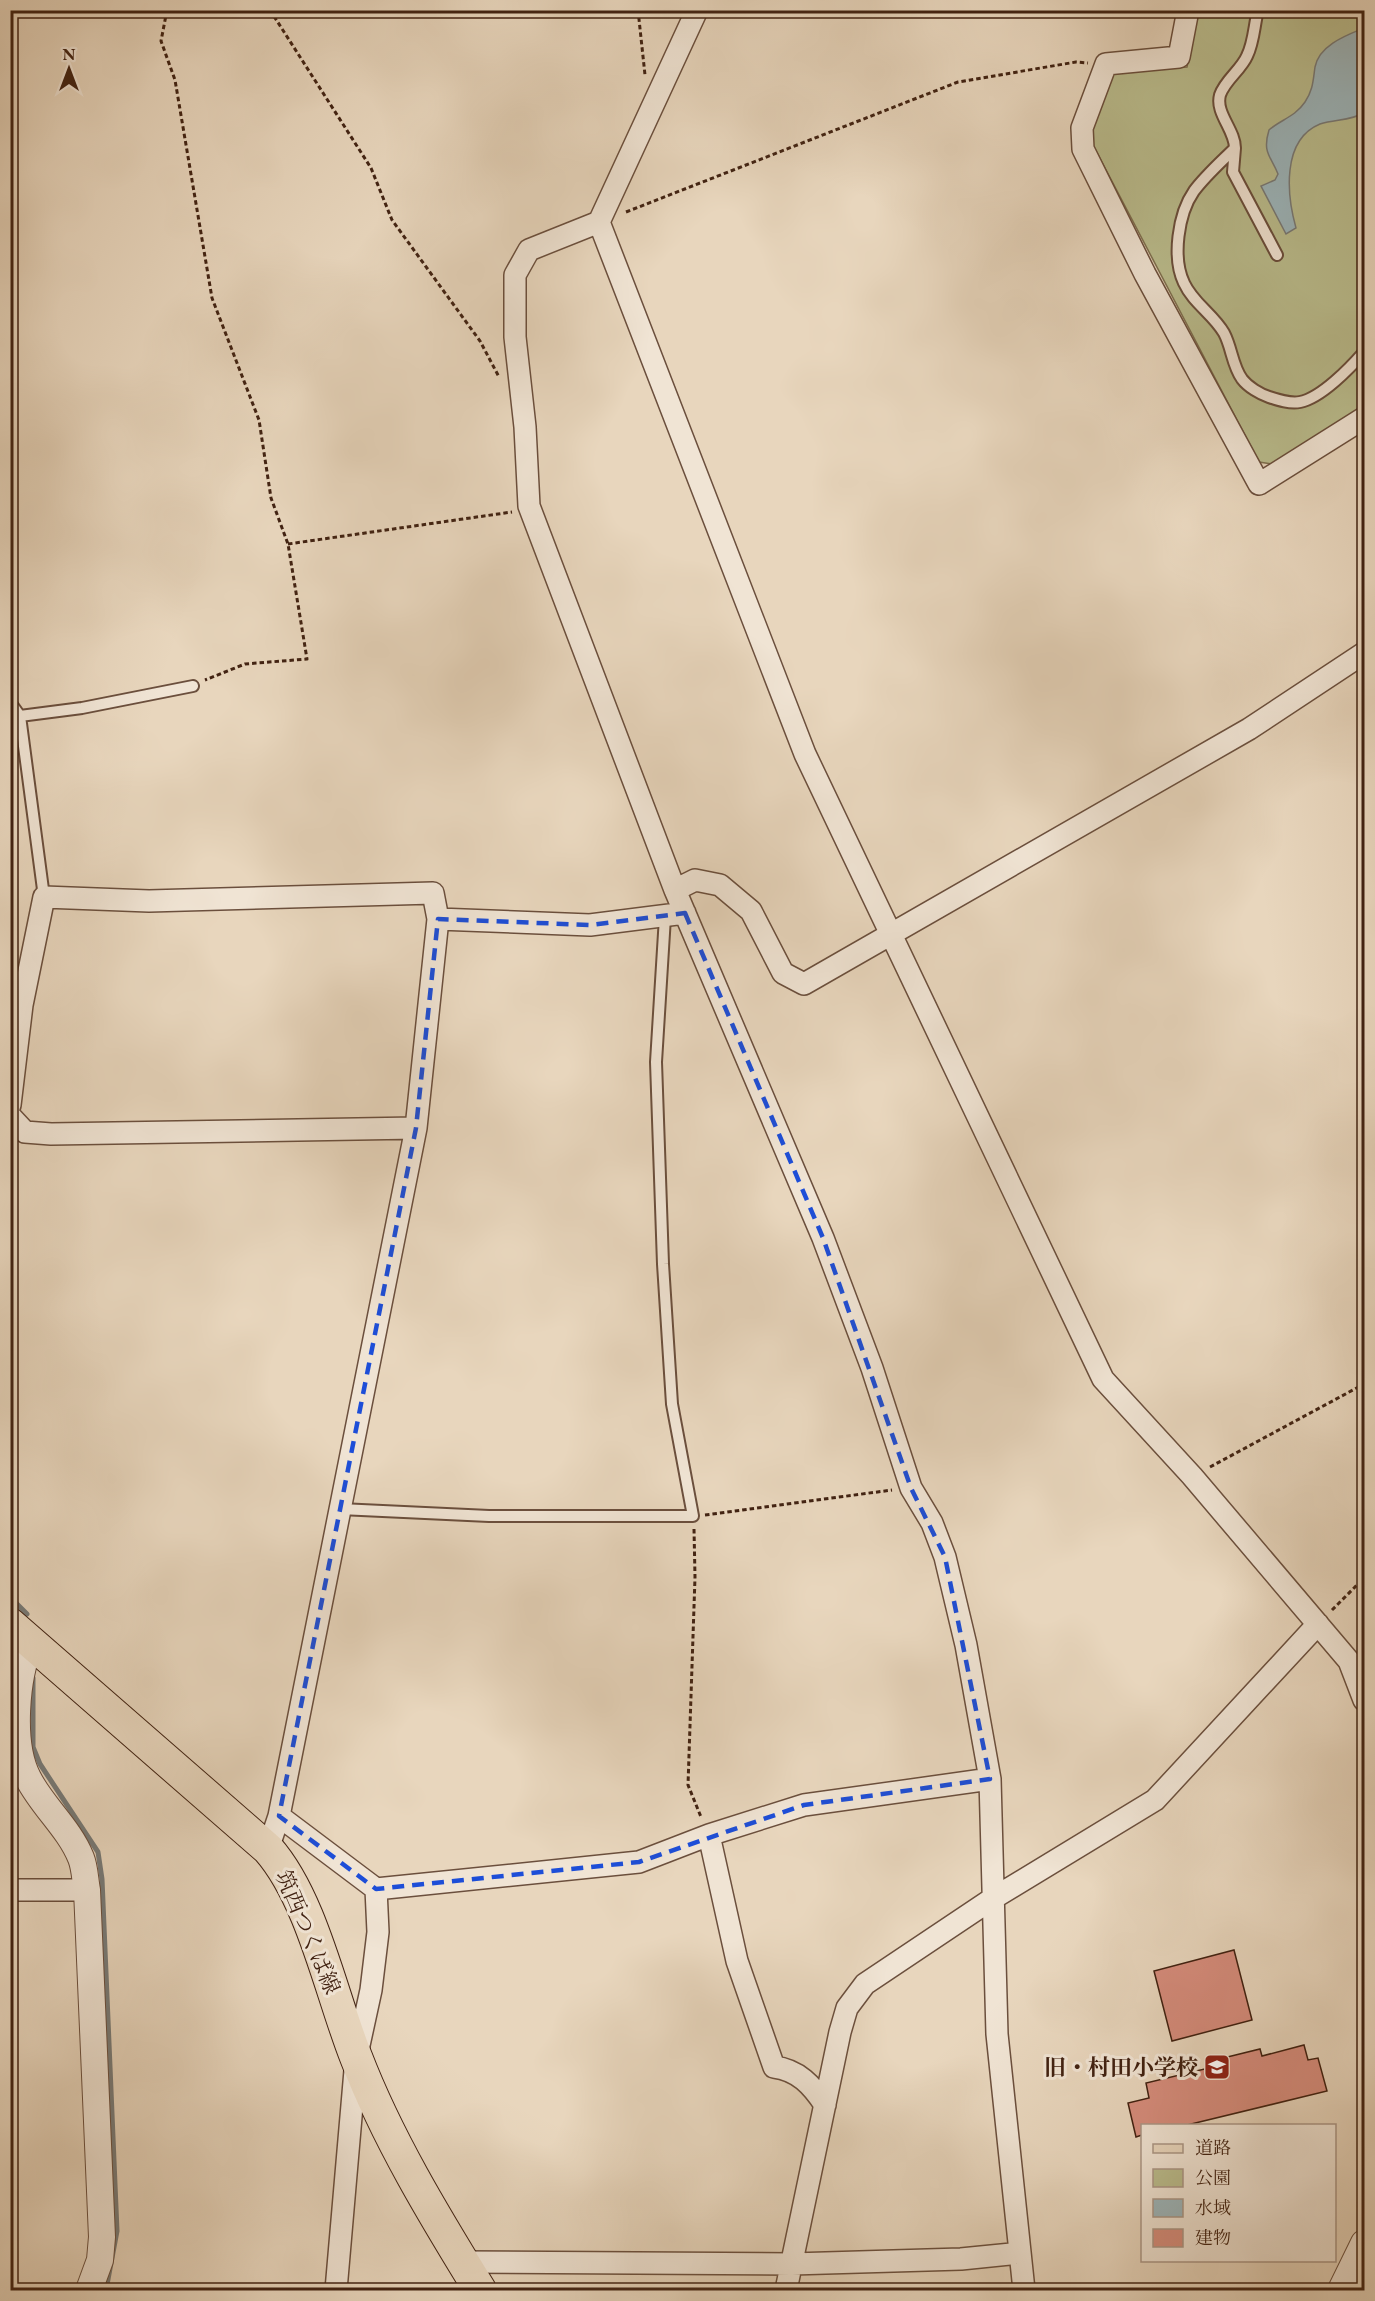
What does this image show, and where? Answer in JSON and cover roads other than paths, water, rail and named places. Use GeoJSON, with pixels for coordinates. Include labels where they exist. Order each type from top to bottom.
{"type":"FeatureCollection","features":[{"type":"Feature","properties":{"kind":"main road","name":"筑西つくば線"},"geometry":{"type":"LineString","coordinates":[[21,1633],[268,1849],[283,1867],[297,1894],[356,2059],[395,2140],[480,2290]]}},
{"type":"Feature","properties":{"kind":"street"},"geometry":{"type":"LineString","coordinates":[[697,10],[599,222],[529,250],[515,275],[515,337],[525,428],[529,506],[675,890],[675,915],[823,1238],[872,1368],[911,1488],[932,1523],[945,1557],[966,1646],[990,1779],[997,2034],[1024,2290]]}},
{"type":"Feature","properties":{"kind":"street"},"geometry":{"type":"LineString","coordinates":[[1188,10],[1179,57],[1106,64],[1082,128],[1083,149],[1146,274],[1259,484],[1365,418]]}},
{"type":"Feature","properties":{"kind":"street"},"geometry":{"type":"LineString","coordinates":[[599,222],[805,754],[1103,1379],[1192,1476],[1349,1661],[1365,1700]]}},
{"type":"Feature","properties":{"kind":"street"},"geometry":{"type":"LineString","coordinates":[[675,890],[695,880],[720,885],[751,911],[783,973],[804,984],[1249,729],[1365,653]]}},
{"type":"Feature","properties":{"kind":"street"},"geometry":{"type":"LineString","coordinates":[[10,1105],[21,1014],[44,897],[149,901],[433,893],[438,919],[416,1128],[279,1816],[268,1849]]}},
{"type":"Feature","properties":{"kind":"street"},"geometry":{"type":"LineString","coordinates":[[438,919],[590,925],[675,915]]}},
{"type":"Feature","properties":{"kind":"street"},"geometry":{"type":"LineString","coordinates":[[10,1036],[21,1014]]}},
{"type":"Feature","properties":{"kind":"street"},"geometry":{"type":"LineString","coordinates":[[10,1116],[25,1132],[51,1134],[416,1128]]}},
{"type":"Feature","properties":{"kind":"street"},"geometry":{"type":"LineString","coordinates":[[786,2290],[840,2032],[847,2008],[865,1984],[992,1899],[1155,1800],[1318,1624]]}},
{"type":"Feature","properties":{"kind":"street"},"geometry":{"type":"LineString","coordinates":[[21,1633],[18,1747],[27,1777],[68,1833],[82,1860],[87,1890],[102,2237],[100,2260],[89,2290]]}},
{"type":"Feature","properties":{"kind":"street"},"geometry":{"type":"LineString","coordinates":[[279,1816],[376,1889],[639,1863],[709,1835],[804,1805],[990,1779]]}},
{"type":"Feature","properties":{"kind":"street"},"geometry":{"type":"LineString","coordinates":[[709,1835],[737,1961],[774,2067],[786,2068],[812,2084],[825,2105]]}},
{"type":"Feature","properties":{"kind":"street"},"geometry":{"type":"LineString","coordinates":[[336,2290],[356,2059],[373,1979],[378,1932],[376,1889]]}},
{"type":"Feature","properties":{"kind":"street"},"geometry":{"type":"LineString","coordinates":[[10,1890],[87,1890]]}},
{"type":"Feature","properties":{"kind":"street"},"geometry":{"type":"LineString","coordinates":[[1341,2290],[1365,2243]]}},
{"type":"Feature","properties":{"kind":"street"},"geometry":{"type":"LineString","coordinates":[[463,2262],[792,2264],[961,2259],[1020,2253]]}},
{"type":"Feature","properties":{"kind":"lane"},"geometry":{"type":"LineString","coordinates":[[1258,10],[1252,43],[1246,58],[1220,95],[1220,108],[1235,137],[1233,172],[1277,255]]}},
{"type":"Feature","properties":{"kind":"lane"},"geometry":{"type":"LineString","coordinates":[[1235,148],[1207,175],[1192,194],[1180,226],[1178,258],[1184,283],[1195,301],[1214,317],[1225,335],[1234,365],[1244,382],[1262,394],[1283,402],[1299,403],[1340,377],[1365,352]]}},
{"type":"Feature","properties":{"kind":"lane"},"geometry":{"type":"LineString","coordinates":[[20,716],[82,708],[193,686]]}},
{"type":"Feature","properties":{"kind":"lane"},"geometry":{"type":"LineString","coordinates":[[10,702],[20,716],[44,897]]}},
{"type":"Feature","properties":{"kind":"lane"},"geometry":{"type":"LineString","coordinates":[[340,1509],[489,1516],[693,1516],[672,1404],[663,1264],[656,1062],[675,915]]}},
{"type":"Feature","properties":{"kind":"water"},"geometry":{"type":"Polygon","coordinates":[[[1364,28],[1364,113],[1320,124],[1307,132],[1299,142],[1293,156],[1289,185],[1296,228],[1286,234],[1261,186],[1275,180],[1278,174],[1268,154],[1266,144],[1269,130],[1297,111],[1308,98],[1315,67],[1322,53],[1335,42],[1364,28]]]}},
{"type":"Feature","properties":{"kind":"waterway"},"geometry":{"type":"LineString","coordinates":[[10,1597],[27,1614]]}},
{"type":"Feature","properties":{"kind":"waterway"},"geometry":{"type":"LineString","coordinates":[[33,1678],[33,1747],[40,1764],[98,1852],[102,1879],[117,2231],[106,2290]]}},
{"type":"Feature","properties":{"kind":"place","name":"旧・村田小学校"},"geometry":{"type":"Point","coordinates":[1217,2067]}}]}
